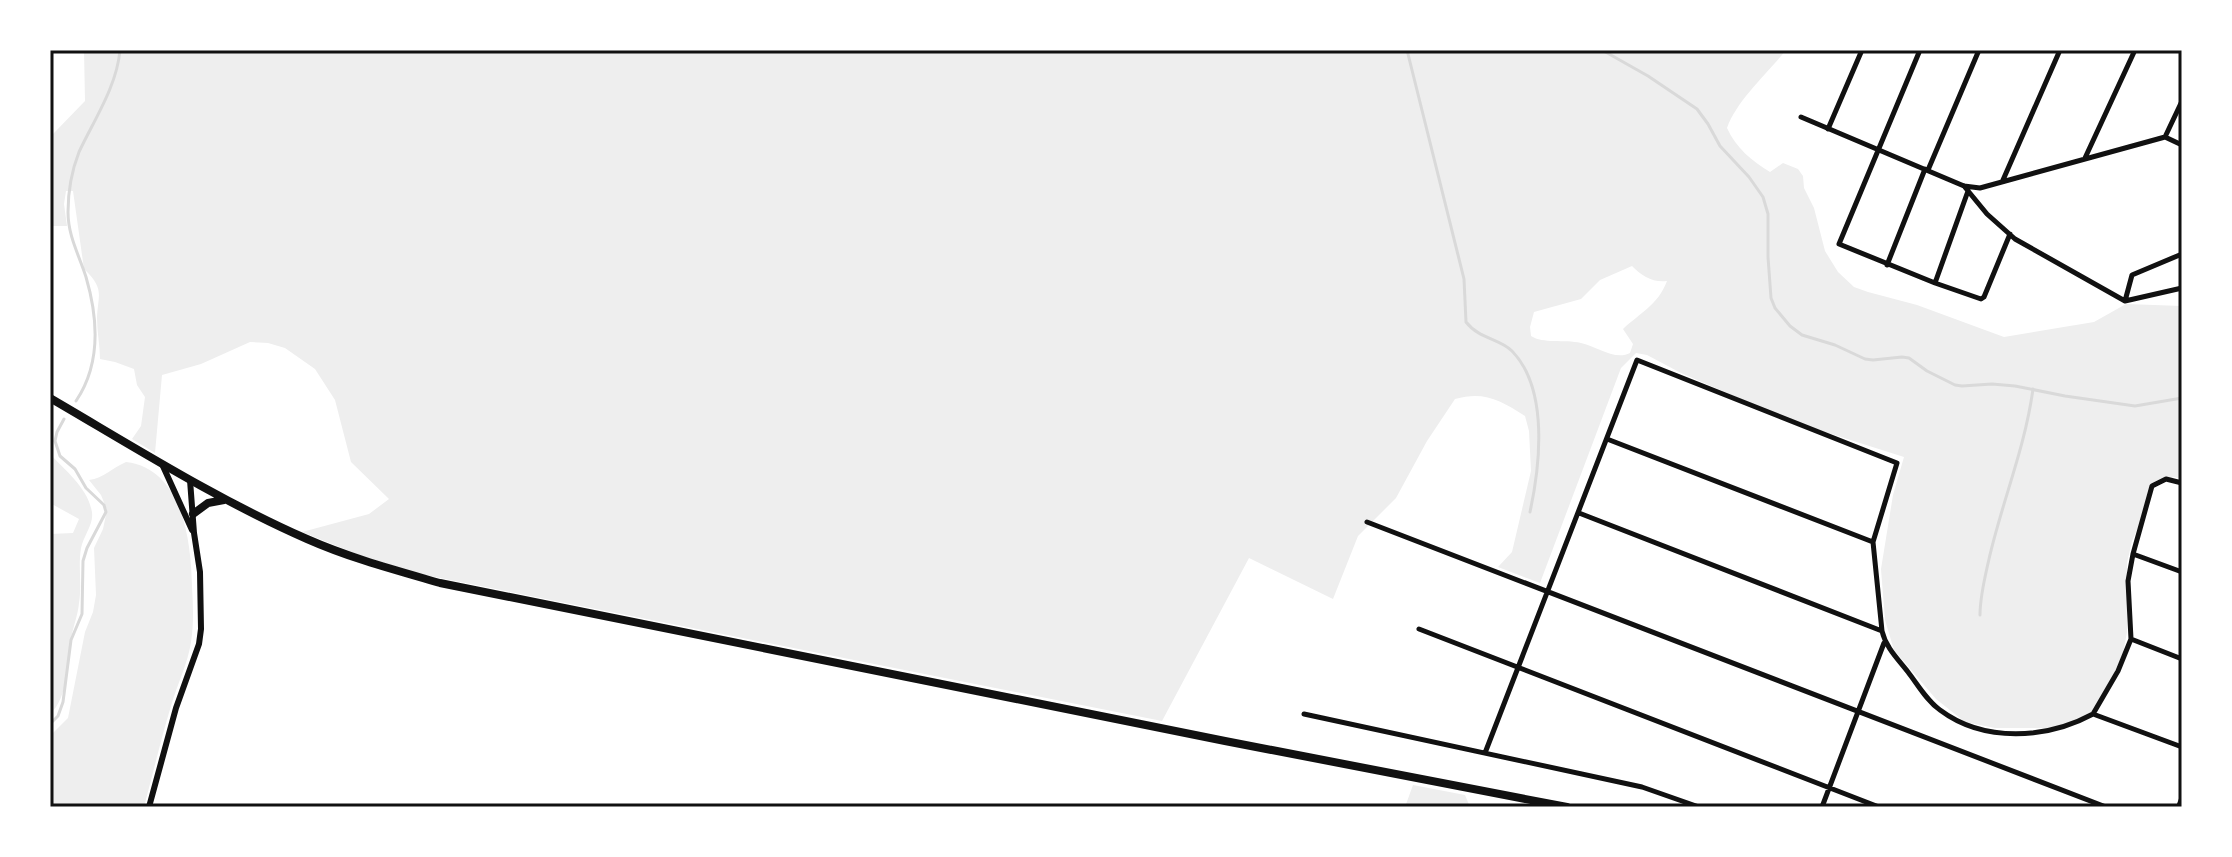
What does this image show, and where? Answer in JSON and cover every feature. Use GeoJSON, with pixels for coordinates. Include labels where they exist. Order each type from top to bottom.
{"type":"FeatureCollection","features":[{"type":"Feature","properties":{"kind":"main road"},"geometry":{"type":"LineString","coordinates":[[50,398],[190,480],[308,540],[370,563],[440,583],[1567,807]]}},
{"type":"Feature","properties":{"kind":"main road"},"geometry":{"type":"LineString","coordinates":[[193,514],[208,503],[227,499]]}},
{"type":"Feature","properties":{"kind":"street"},"geometry":{"type":"LineString","coordinates":[[1828,129],[1862,50]]}},
{"type":"Feature","properties":{"kind":"street"},"geometry":{"type":"LineString","coordinates":[[1920,50],[1839,244],[1981,299],[2010,234]]}},
{"type":"Feature","properties":{"kind":"street"},"geometry":{"type":"LineString","coordinates":[[1887,265],[1979,50]]}},
{"type":"Feature","properties":{"kind":"street"},"geometry":{"type":"LineString","coordinates":[[2002,181],[2060,50]]}},
{"type":"Feature","properties":{"kind":"street"},"geometry":{"type":"LineString","coordinates":[[2085,159],[2135,50]]}},
{"type":"Feature","properties":{"kind":"street"},"geometry":{"type":"LineString","coordinates":[[2165,137],[2182,101]]}},
{"type":"Feature","properties":{"kind":"street"},"geometry":{"type":"LineString","coordinates":[[1801,117],[1966,188],[1980,188],[2165,137],[2182,145]]}},
{"type":"Feature","properties":{"kind":"street"},"geometry":{"type":"LineString","coordinates":[[1966,188],[1987,214],[2010,234],[2125,301],[2182,288]]}},
{"type":"Feature","properties":{"kind":"street"},"geometry":{"type":"LineString","coordinates":[[1935,283],[1966,188]]}},
{"type":"Feature","properties":{"kind":"street"},"geometry":{"type":"LineString","coordinates":[[2125,301],[2132,275],[2182,254]]}},
{"type":"Feature","properties":{"kind":"street"},"geometry":{"type":"LineString","coordinates":[[1485,753],[1637,360],[1897,463],[1873,542],[1885,643],[1939,710],[1966,726],[1987,731],[2022,734],[2059,729],[2093,714],[2118,671],[2131,639],[2128,581],[2152,486],[2166,479],[2182,483]]}},
{"type":"Feature","properties":{"kind":"street"},"geometry":{"type":"LineString","coordinates":[[1607,439],[1873,542]]}},
{"type":"Feature","properties":{"kind":"street"},"geometry":{"type":"LineString","coordinates":[[161,463],[194,533]]}},
{"type":"Feature","properties":{"kind":"street"},"geometry":{"type":"LineString","coordinates":[[149,807],[176,708],[199,644],[201,596],[190,480]]}},
{"type":"Feature","properties":{"kind":"street"},"geometry":{"type":"LineString","coordinates":[[1579,513],[1882,631]]}},
{"type":"Feature","properties":{"kind":"street"},"geometry":{"type":"LineString","coordinates":[[1367,522],[2106,807]]}},
{"type":"Feature","properties":{"kind":"street"},"geometry":{"type":"LineString","coordinates":[[2133,554],[2182,572]]}},
{"type":"Feature","properties":{"kind":"street"},"geometry":{"type":"LineString","coordinates":[[1419,629],[1879,807]]}},
{"type":"Feature","properties":{"kind":"street"},"geometry":{"type":"LineString","coordinates":[[2131,639],[2182,659]]}},
{"type":"Feature","properties":{"kind":"street"},"geometry":{"type":"LineString","coordinates":[[1822,807],[1885,643]]}},
{"type":"Feature","properties":{"kind":"street"},"geometry":{"type":"LineString","coordinates":[[1304,714],[1642,787],[1699,807]]}},
{"type":"Feature","properties":{"kind":"street"},"geometry":{"type":"LineString","coordinates":[[2093,714],[2182,747]]}},
{"type":"Feature","properties":{"kind":"street"},"geometry":{"type":"LineString","coordinates":[[2179,807],[2182,799]]}},
{"type":"Feature","properties":{"kind":"shaded area"},"geometry":{"type":"Polygon","coordinates":[[[84,50],[1786,50],[1745,97],[1727,128],[1745,153],[1770,172],[1783,163],[1798,169],[1814,208],[1825,251],[1838,272],[1854,287],[1917,305],[2004,337],[2094,322],[2126,304],[2182,306],[2182,479],[2174,477],[2158,482],[2148,490],[2127,563],[2127,632],[2123,653],[2102,700],[2092,712],[2077,721],[2048,728],[1995,728],[1965,722],[1936,699],[1894,650],[1885,620],[1881,569],[1893,495],[1904,457],[1797,423],[1647,355],[1636,353],[1621,368],[1540,583],[1498,567],[1512,552],[1531,471],[1525,416],[1492,398],[1475,396],[1455,399],[1427,441],[1396,498],[1358,536],[1333,599],[1249,558],[1162,721],[420,574],[362,556],[302,532],[369,514],[389,499],[351,462],[335,400],[315,369],[285,348],[268,343],[250,342],[201,364],[162,375],[155,453],[132,439],[141,426],[145,397],[137,385],[134,369],[100,359],[99,292],[84,269],[73,191],[66,191],[67,226],[50,226],[50,141],[85,101],[84,50]],[[1632,266],[1600,280],[1581,299],[1534,312],[1531,336],[1541,340],[1581,343],[1618,355],[1630,353],[1633,344],[1623,329],[1654,303],[1667,281],[1652,280],[1632,266]]]}},
{"type":"Feature","properties":{"kind":"shaded area"},"geometry":{"type":"Polygon","coordinates":[[[51,455],[80,486],[92,513],[81,548],[78,608],[64,689],[50,714],[50,534],[73,533],[79,519],[50,503],[51,455]]]}},
{"type":"Feature","properties":{"kind":"shaded area"},"geometry":{"type":"Polygon","coordinates":[[[126,462],[145,467],[160,478],[172,492],[180,510],[191,568],[193,621],[190,650],[167,718],[144,807],[50,807],[50,736],[68,718],[85,632],[96,595],[94,548],[107,510],[101,495],[89,480],[126,462]]]}},
{"type":"Feature","properties":{"kind":"shaded area"},"geometry":{"type":"Polygon","coordinates":[[[1413,785],[1465,795],[1470,807],[1405,807],[1413,785]]]}},
{"type":"Feature","properties":{"kind":"waterway"},"geometry":{"type":"LineString","coordinates":[[76,401],[90,372],[95,324],[86,277],[70,229],[70,189],[79,152],[110,90],[120,50]]}},
{"type":"Feature","properties":{"kind":"waterway"},"geometry":{"type":"LineString","coordinates":[[1407,50],[1464,279],[1466,322],[1477,332],[1512,351],[1524,367],[1532,386],[1539,428],[1537,473],[1530,512]]}},
{"type":"Feature","properties":{"kind":"waterway"},"geometry":{"type":"LineString","coordinates":[[1602,50],[1697,109],[1720,146],[1749,177],[1763,197],[1768,214],[1771,298],[1790,326],[1802,335],[1835,345],[1865,359],[1909,358],[1955,385],[2015,386],[2135,406],[2182,398]]}},
{"type":"Feature","properties":{"kind":"waterway"},"geometry":{"type":"LineString","coordinates":[[1980,615],[1989,559],[2025,432],[2033,389]]}},
{"type":"Feature","properties":{"kind":"waterway"},"geometry":{"type":"LineString","coordinates":[[50,724],[58,716],[63,702],[71,640],[82,614],[83,561],[106,512],[104,505],[86,488],[75,469],[60,456],[55,441],[64,419]]}}]}
